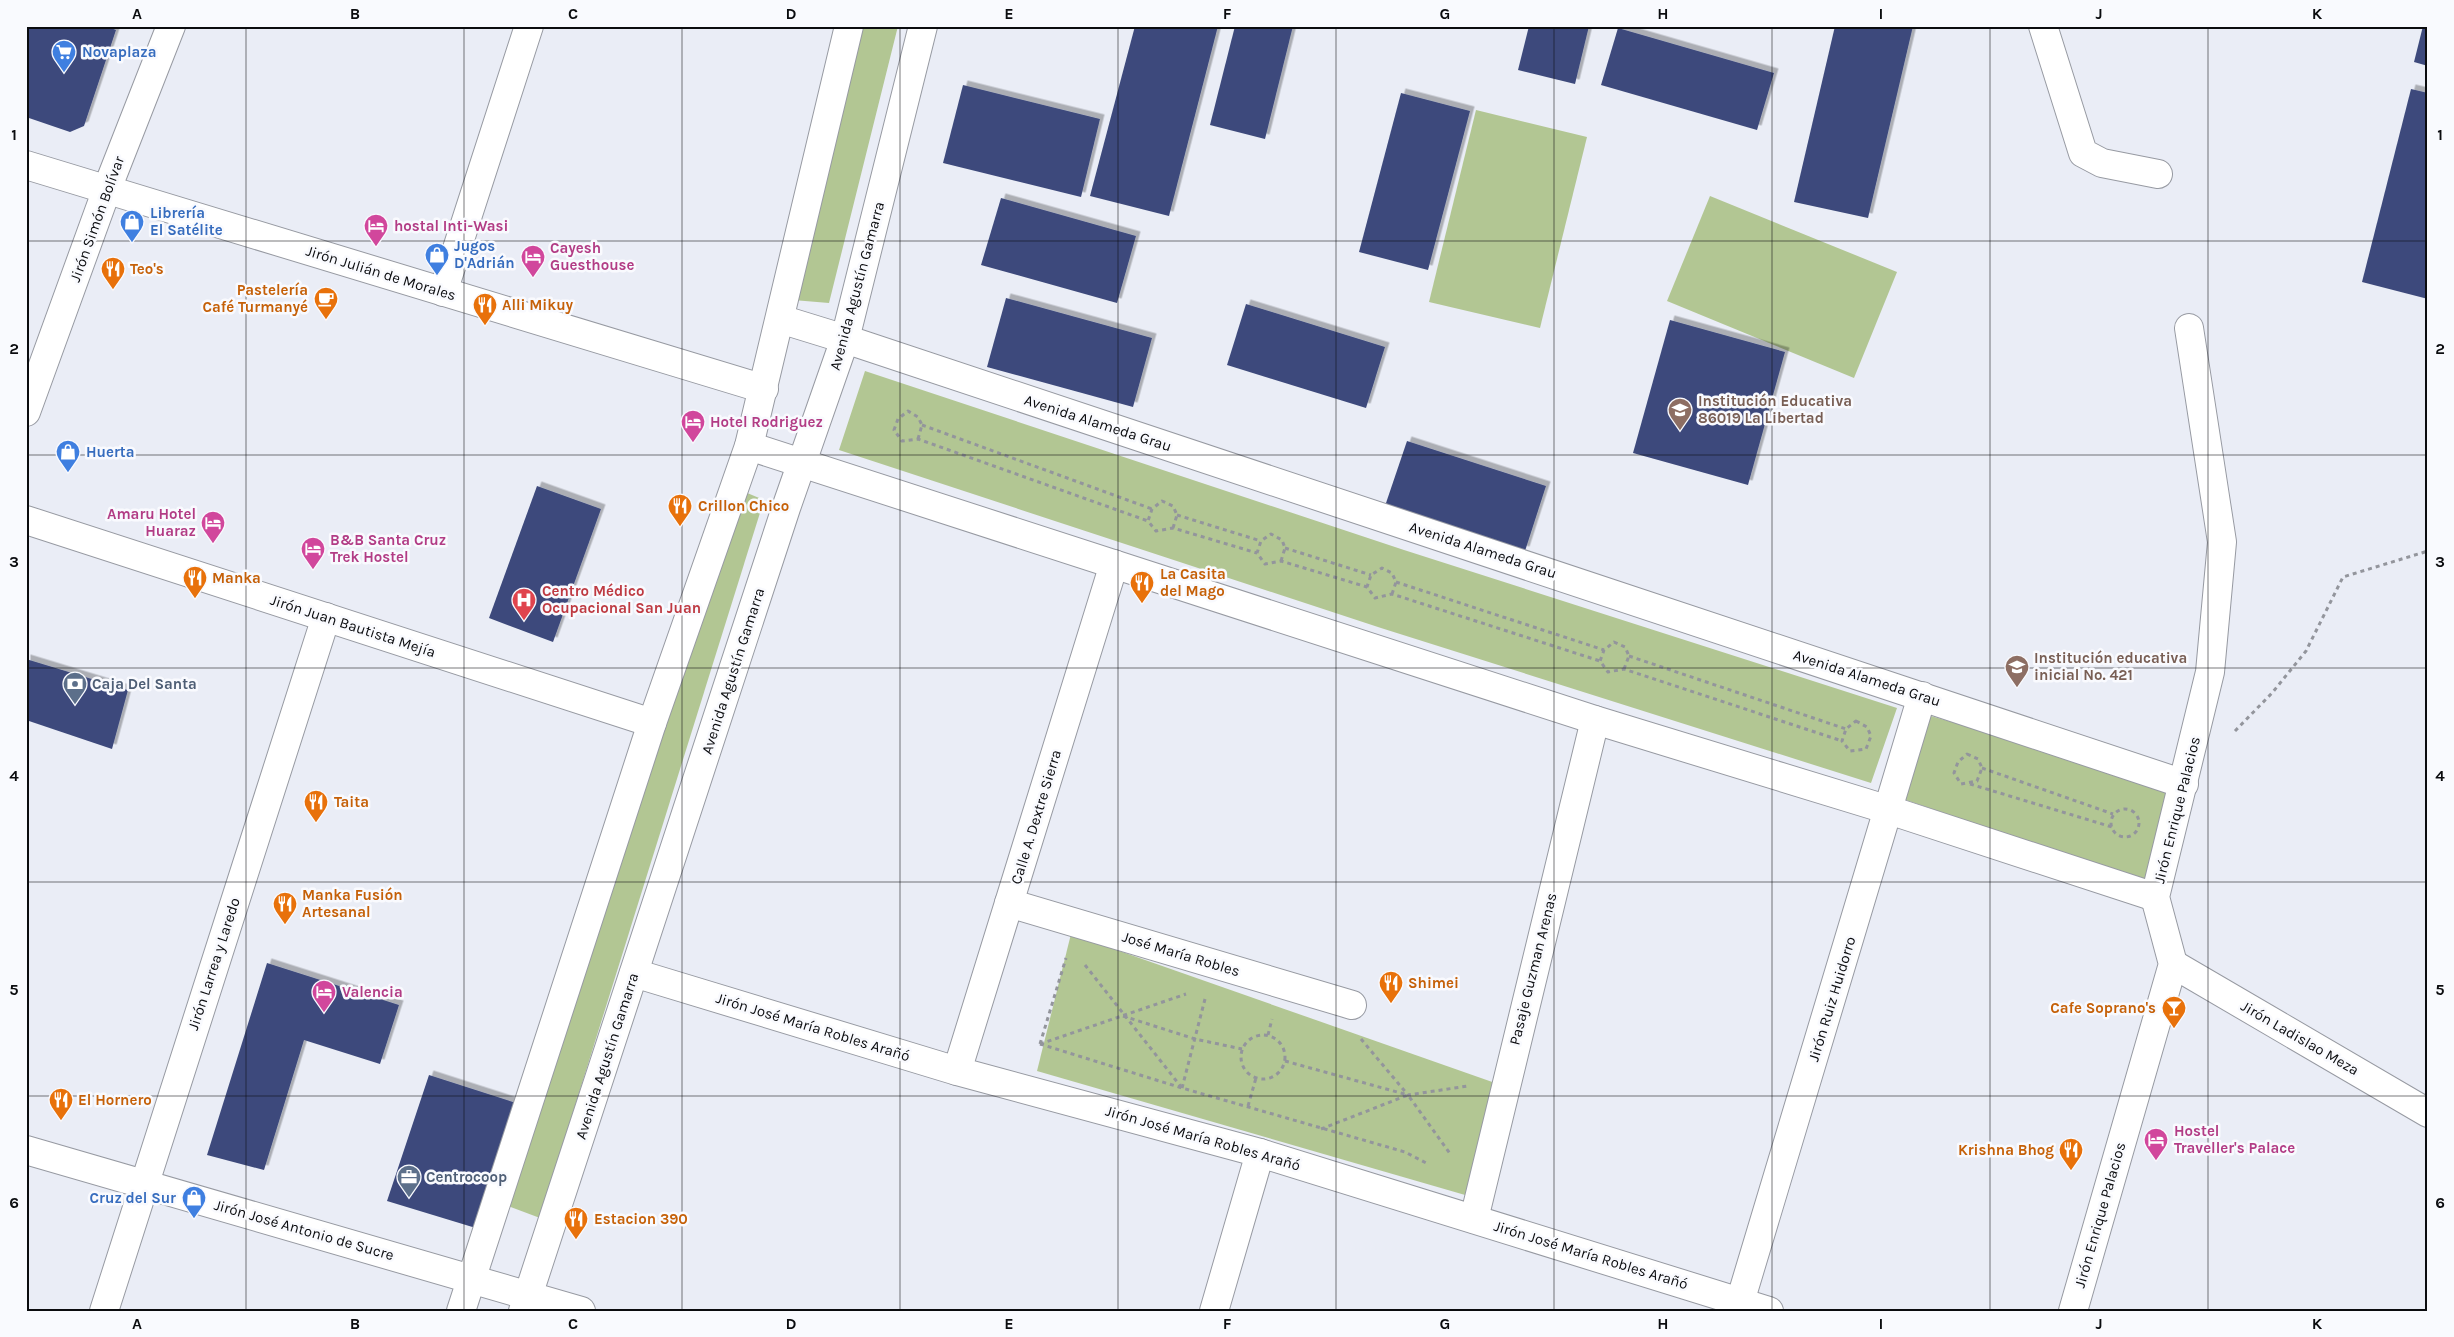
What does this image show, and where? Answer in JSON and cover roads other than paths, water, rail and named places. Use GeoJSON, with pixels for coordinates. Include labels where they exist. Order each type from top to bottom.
{"type":"FeatureCollection","features":[{"type":"Feature","properties":{"kind":"street","name":"Jirón Simón Bolívar"},"geometry":{"type":"LineString","coordinates":[[26,412],[107,190],[171,26]]}},
{"type":"Feature","properties":{"kind":"street"},"geometry":{"type":"LineString","coordinates":[[444,292],[529,26]]}},
{"type":"Feature","properties":{"kind":"street"},"geometry":{"type":"LineString","coordinates":[[461,1311],[652,723],[749,446],[849,26]]}},
{"type":"Feature","properties":{"kind":"street","name":"Avenida Agustín Gamarra"},"geometry":{"type":"LineString","coordinates":[[526,1303],[801,463],[846,339],[923,26]]}},
{"type":"Feature","properties":{"kind":"street"},"geometry":{"type":"LineString","coordinates":[[2043,26],[2083,153],[2102,164],[2158,174]]}},
{"type":"Feature","properties":{"kind":"street","name":"Jirón Julián de Morales"},"geometry":{"type":"LineString","coordinates":[[26,165],[764,389]]}},
{"type":"Feature","properties":{"kind":"street","name":"Avenida Alameda Grau"},"geometry":{"type":"LineString","coordinates":[[780,319],[846,339],[2184,784]]}},
{"type":"Feature","properties":{"kind":"street","name":"Jirón Enrique Palacios"},"geometry":{"type":"LineString","coordinates":[[2072,1311],[2173,964],[2155,897],[2210,672],[2222,542],[2189,328]]}},
{"type":"Feature","properties":{"kind":"street"},"geometry":{"type":"LineString","coordinates":[[749,446],[1595,720],[1888,810],[2155,897]]}},
{"type":"Feature","properties":{"kind":"street","name":"Jirón Juan Bautista Mejía"},"geometry":{"type":"LineString","coordinates":[[26,520],[652,723]]}},
{"type":"Feature","properties":{"kind":"street","name":"Calle A. Dextre Sierra"},"geometry":{"type":"LineString","coordinates":[[957,1070],[1114,564]]}},
{"type":"Feature","properties":{"kind":"street","name":"Jirón Larrea y Laredo"},"geometry":{"type":"LineString","coordinates":[[104,1311],[326,617]]}},
{"type":"Feature","properties":{"kind":"street","name":"Jirón Ruiz Huidorro"},"geometry":{"type":"LineString","coordinates":[[1740,1302],[1922,696]]}},
{"type":"Feature","properties":{"kind":"street","name":"Pasaje Guzman Arenas"},"geometry":{"type":"LineString","coordinates":[[1476,1206],[1595,720]]}},
{"type":"Feature","properties":{"kind":"street","name":"José María Robles"},"geometry":{"type":"LineString","coordinates":[[1009,903],[1352,1005]]}},
{"type":"Feature","properties":{"kind":"street","name":"Jirón Ladislao Meza"},"geometry":{"type":"LineString","coordinates":[[2173,964],[2428,1112]]}},
{"type":"Feature","properties":{"kind":"street","name":"Jirón José María Robles Arañó"},"geometry":{"type":"LineString","coordinates":[[634,973],[957,1070],[1260,1153],[1476,1206],[1769,1311]]}},
{"type":"Feature","properties":{"kind":"street","name":"Jirón José Antonio de Sucre"},"geometry":{"type":"LineString","coordinates":[[26,1150],[471,1278],[526,1303],[580,1311]]}},
{"type":"Feature","properties":{"kind":"street"},"geometry":{"type":"LineString","coordinates":[[1214,1311],[1260,1153]]}},
{"type":"Feature","properties":{"kind":"place","name":"Novaplaza"},"geometry":{"type":"Point","coordinates":[64,73]}},
{"type":"Feature","properties":{"kind":"place","name":"Librería El Satélite"},"geometry":{"type":"Point","coordinates":[132,243]}},
{"type":"Feature","properties":{"kind":"place","name":"hostal Inti-Wasi"},"geometry":{"type":"Point","coordinates":[376,247]}},
{"type":"Feature","properties":{"kind":"place","name":"Jugos D'Adrián"},"geometry":{"type":"Point","coordinates":[437,276]}},
{"type":"Feature","properties":{"kind":"place","name":"Cayesh Guesthouse"},"geometry":{"type":"Point","coordinates":[533,278]}},
{"type":"Feature","properties":{"kind":"place","name":"Teo's"},"geometry":{"type":"Point","coordinates":[113,290]}},
{"type":"Feature","properties":{"kind":"place","name":"Pastelería Café Turmanyé"},"geometry":{"type":"Point","coordinates":[326,320]}},
{"type":"Feature","properties":{"kind":"place","name":"Alli Mikuy"},"geometry":{"type":"Point","coordinates":[485,326]}},
{"type":"Feature","properties":{"kind":"place","name":"Institución Educativa 86019 La Libertad"},"geometry":{"type":"Point","coordinates":[1680,431]}},
{"type":"Feature","properties":{"kind":"place","name":"Hotel Rodriguez"},"geometry":{"type":"Point","coordinates":[693,443]}},
{"type":"Feature","properties":{"kind":"place","name":"Huerta"},"geometry":{"type":"Point","coordinates":[68,473]}},
{"type":"Feature","properties":{"kind":"place","name":"Crillon Chico"},"geometry":{"type":"Point","coordinates":[680,527]}},
{"type":"Feature","properties":{"kind":"place","name":"Amaru Hotel Huaraz"},"geometry":{"type":"Point","coordinates":[213,544]}},
{"type":"Feature","properties":{"kind":"place","name":"B&B Santa Cruz Trek Hostel"},"geometry":{"type":"Point","coordinates":[313,570]}},
{"type":"Feature","properties":{"kind":"place","name":"Manka"},"geometry":{"type":"Point","coordinates":[195,599]}},
{"type":"Feature","properties":{"kind":"place","name":"La Casita del Mago"},"geometry":{"type":"Point","coordinates":[1142,604]}},
{"type":"Feature","properties":{"kind":"place","name":"Centro Médico Ocupacional San Juan"},"geometry":{"type":"Point","coordinates":[524,621]}},
{"type":"Feature","properties":{"kind":"place","name":"Institución educativa inicial No. 421"},"geometry":{"type":"Point","coordinates":[2017,688]}},
{"type":"Feature","properties":{"kind":"place","name":"Caja Del Santa"},"geometry":{"type":"Point","coordinates":[75,705]}},
{"type":"Feature","properties":{"kind":"place","name":"Taita"},"geometry":{"type":"Point","coordinates":[316,823]}},
{"type":"Feature","properties":{"kind":"place","name":"Manka Fusión Artesanal"},"geometry":{"type":"Point","coordinates":[285,925]}},
{"type":"Feature","properties":{"kind":"place","name":"Shimei"},"geometry":{"type":"Point","coordinates":[1391,1004]}},
{"type":"Feature","properties":{"kind":"place","name":"Valencia"},"geometry":{"type":"Point","coordinates":[324,1013]}},
{"type":"Feature","properties":{"kind":"place","name":"Cafe Soprano's"},"geometry":{"type":"Point","coordinates":[2174,1029]}},
{"type":"Feature","properties":{"kind":"place","name":"El Hornero"},"geometry":{"type":"Point","coordinates":[61,1121]}},
{"type":"Feature","properties":{"kind":"place","name":"Hostel Traveller's Palace"},"geometry":{"type":"Point","coordinates":[2156,1161]}},
{"type":"Feature","properties":{"kind":"place","name":"Krishna Bhog"},"geometry":{"type":"Point","coordinates":[2071,1171]}},
{"type":"Feature","properties":{"kind":"place","name":"Centrocoop"},"geometry":{"type":"Point","coordinates":[409,1198]}},
{"type":"Feature","properties":{"kind":"place","name":"Cruz del Sur"},"geometry":{"type":"Point","coordinates":[194,1219]}},
{"type":"Feature","properties":{"kind":"place","name":"Estacion 390"},"geometry":{"type":"Point","coordinates":[576,1240]}}]}
